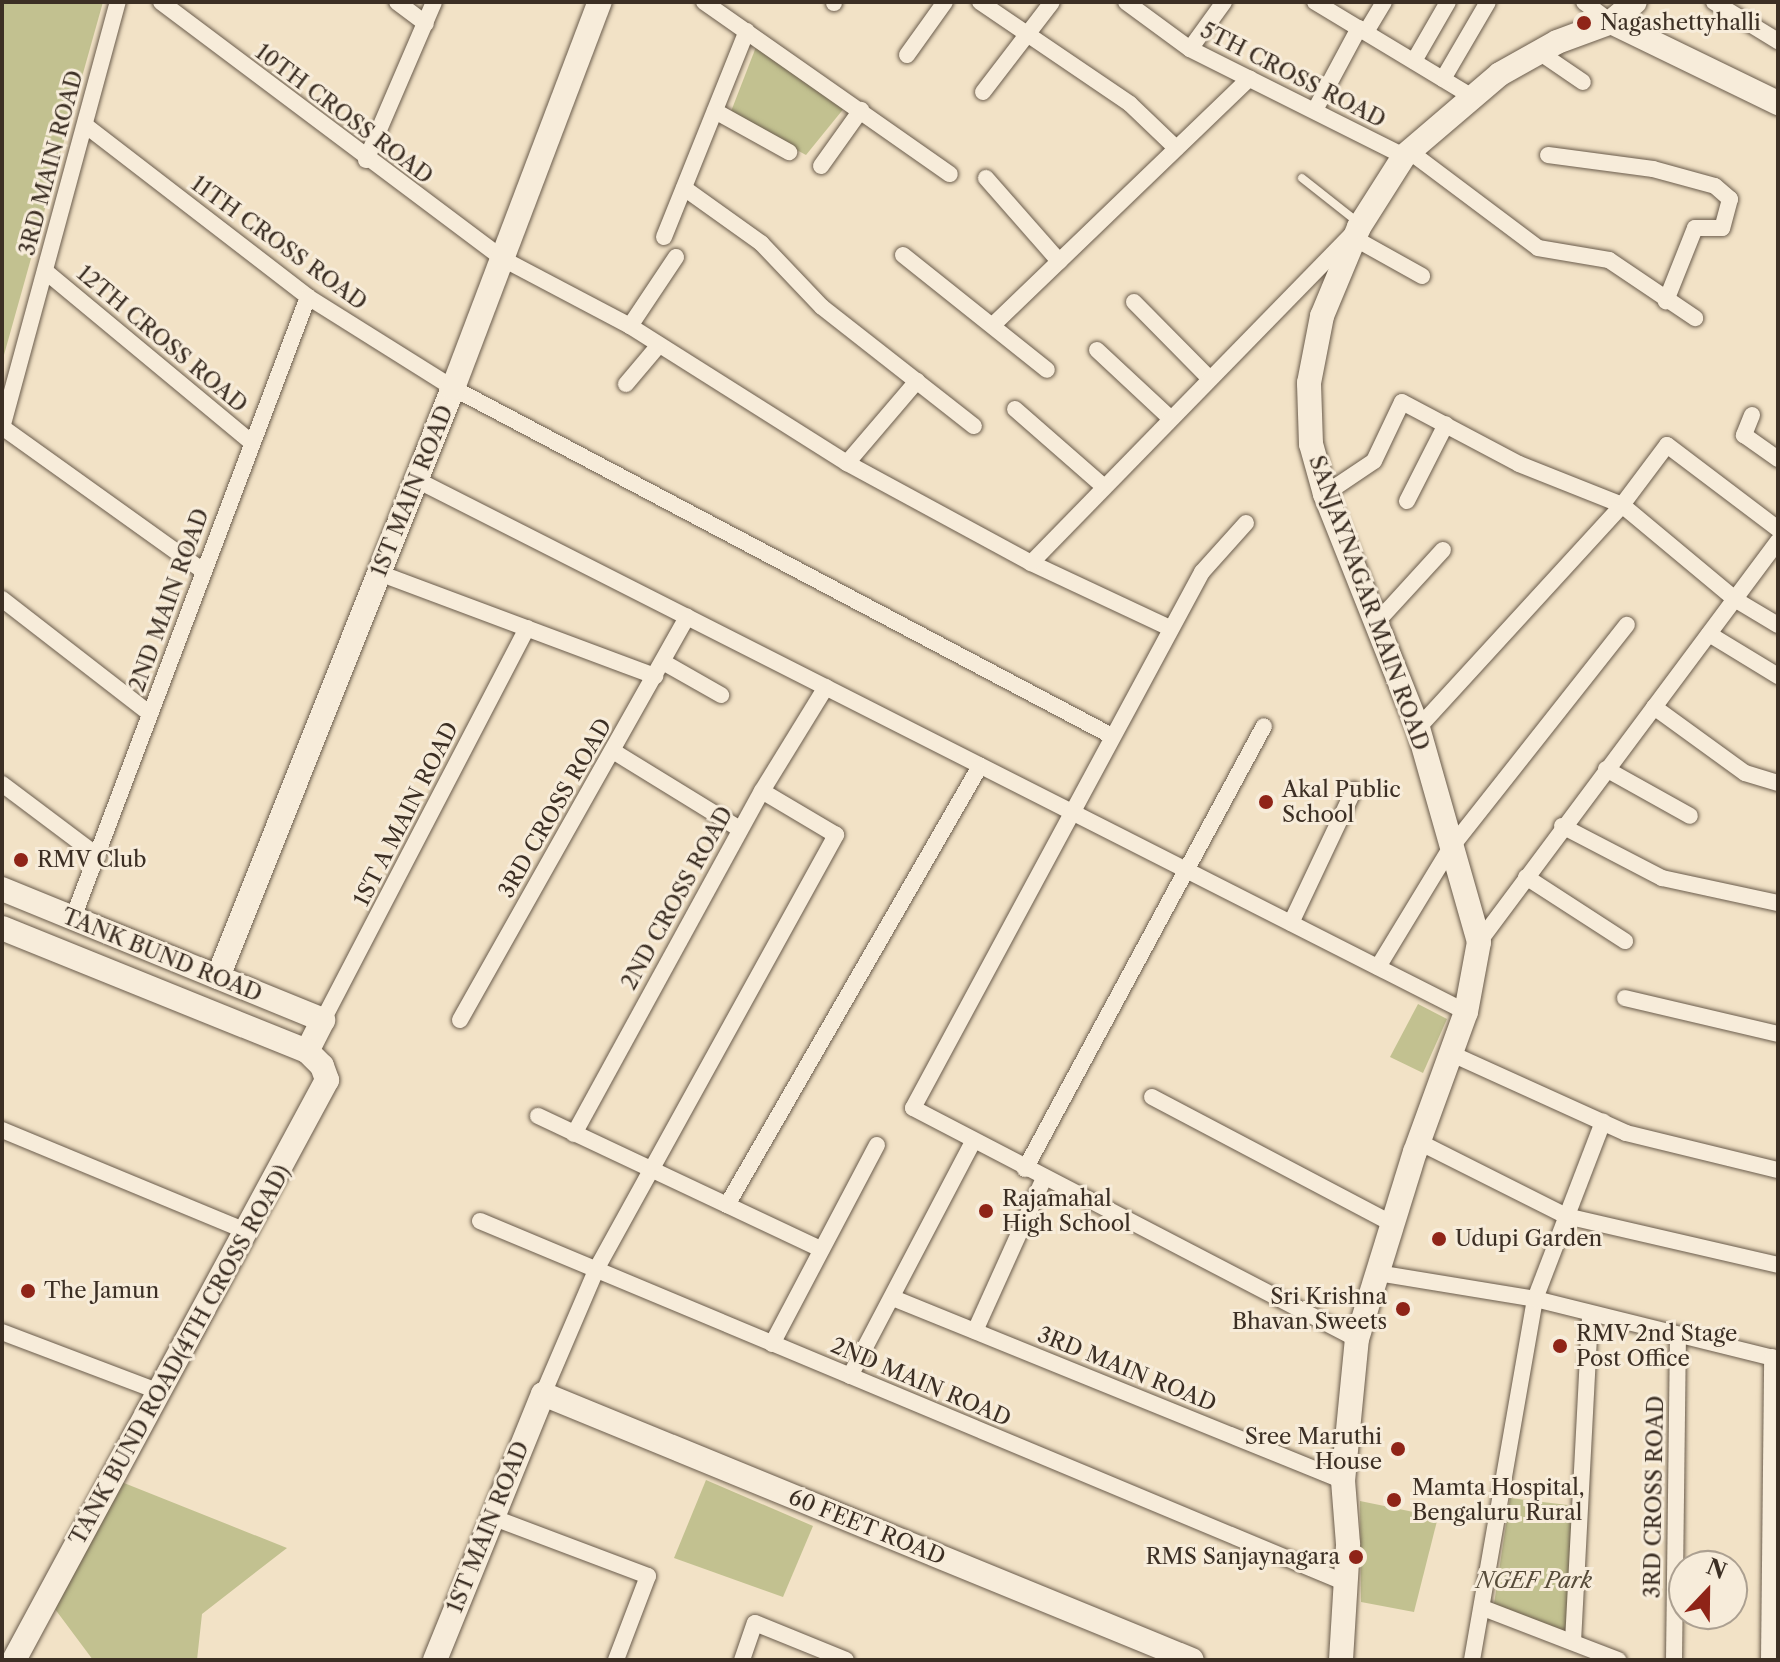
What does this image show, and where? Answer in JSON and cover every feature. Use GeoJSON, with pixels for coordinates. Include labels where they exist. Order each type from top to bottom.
{"type":"FeatureCollection","features":[{"type":"Feature","properties":{"kind":"street","name":"3RD MAIN ROAD"},"geometry":{"type":"LineString","coordinates":[[2,427],[118,2]]}},
{"type":"Feature","properties":{"kind":"street","name":"10TH CROSS ROAD"},"geometry":{"type":"LineString","coordinates":[[161,2],[366,160],[503,259],[630,326],[847,463],[1031,563],[1170,628]]}},
{"type":"Feature","properties":{"kind":"street"},"geometry":{"type":"LineString","coordinates":[[397,2],[426,24]]}},
{"type":"Feature","properties":{"kind":"street"},"geometry":{"type":"LineString","coordinates":[[366,160],[434,2]]}},
{"type":"Feature","properties":{"kind":"street","name":"1ST MAIN ROAD"},"geometry":{"type":"LineString","coordinates":[[218,977],[417,480],[600,2]]}},
{"type":"Feature","properties":{"kind":"street"},"geometry":{"type":"LineString","coordinates":[[704,2],[950,174]]}},
{"type":"Feature","properties":{"kind":"street"},"geometry":{"type":"LineString","coordinates":[[907,55],[945,2]]}},
{"type":"Feature","properties":{"kind":"street"},"geometry":{"type":"LineString","coordinates":[[980,2],[1130,104],[1176,148]]}},
{"type":"Feature","properties":{"kind":"street"},"geometry":{"type":"LineString","coordinates":[[983,92],[1052,2]]}},
{"type":"Feature","properties":{"kind":"street","name":"5TH CROSS ROAD"},"geometry":{"type":"LineString","coordinates":[[1126,2],[1190,49],[1406,154],[1538,248],[1609,260],[1666,301]]}},
{"type":"Feature","properties":{"kind":"street"},"geometry":{"type":"LineString","coordinates":[[1190,49],[1224,2]]}},
{"type":"Feature","properties":{"kind":"street"},"geometry":{"type":"LineString","coordinates":[[1315,110],[1362,30],[1384,2]]}},
{"type":"Feature","properties":{"kind":"street"},"geometry":{"type":"LineString","coordinates":[[1414,61],[1448,2]]}},
{"type":"Feature","properties":{"kind":"street"},"geometry":{"type":"LineString","coordinates":[[1443,79],[1488,2]]}},
{"type":"Feature","properties":{"kind":"street"},"geometry":{"type":"LineString","coordinates":[[1584,2],[1611,22],[1778,103]]}},
{"type":"Feature","properties":{"kind":"street","name":"SANJAYNAGAR MAIN ROAD"},"geometry":{"type":"LineString","coordinates":[[1341,1660],[1346,1583],[1343,1481],[1357,1339],[1419,1142],[1466,1012],[1479,942],[1449,850],[1418,728],[1325,494],[1311,444],[1309,383],[1322,316],[1358,230],[1406,154],[1471,96],[1539,52],[1611,22],[1635,2]]}},
{"type":"Feature","properties":{"kind":"street"},"geometry":{"type":"LineString","coordinates":[[1714,2],[1778,41]]}},
{"type":"Feature","properties":{"kind":"street"},"geometry":{"type":"LineString","coordinates":[[1323,4],[1471,96]]}},
{"type":"Feature","properties":{"kind":"street"},"geometry":{"type":"LineString","coordinates":[[664,237],[747,31]]}},
{"type":"Feature","properties":{"kind":"street"},"geometry":{"type":"LineString","coordinates":[[1539,52],[1583,82]]}},
{"type":"Feature","properties":{"kind":"street"},"geometry":{"type":"LineString","coordinates":[[993,325],[1250,78]]}},
{"type":"Feature","properties":{"kind":"street"},"geometry":{"type":"LineString","coordinates":[[821,166],[861,110]]}},
{"type":"Feature","properties":{"kind":"street"},"geometry":{"type":"LineString","coordinates":[[715,111],[789,152]]}},
{"type":"Feature","properties":{"kind":"street","name":"11TH CROSS ROAD"},"geometry":{"type":"LineString","coordinates":[[85,125],[308,297],[453,388],[1112,736]]}},
{"type":"Feature","properties":{"kind":"street"},"geometry":{"type":"LineString","coordinates":[[1548,155],[1653,169],[1715,186],[1730,199],[1722,228],[1695,228],[1666,301],[1695,318]]}},
{"type":"Feature","properties":{"kind":"street"},"geometry":{"type":"LineString","coordinates":[[986,178],[1059,261]]}},
{"type":"Feature","properties":{"kind":"street"},"geometry":{"type":"LineString","coordinates":[[684,188],[761,243],[822,307],[974,426]]}},
{"type":"Feature","properties":{"kind":"street"},"geometry":{"type":"LineString","coordinates":[[1031,563],[1209,378],[1358,230],[1422,276]]}},
{"type":"Feature","properties":{"kind":"street"},"geometry":{"type":"LineString","coordinates":[[903,255],[1047,370]]}},
{"type":"Feature","properties":{"kind":"street"},"geometry":{"type":"LineString","coordinates":[[630,326],[676,257]]}},
{"type":"Feature","properties":{"kind":"street","name":"12TH CROSS ROAD"},"geometry":{"type":"LineString","coordinates":[[45,271],[250,441]]}},
{"type":"Feature","properties":{"kind":"street","name":"2ND MAIN ROAD"},"geometry":{"type":"LineString","coordinates":[[73,918],[250,441],[308,297]]}},
{"type":"Feature","properties":{"kind":"street"},"geometry":{"type":"LineString","coordinates":[[1134,302],[1209,378]]}},
{"type":"Feature","properties":{"kind":"street"},"geometry":{"type":"LineString","coordinates":[[626,384],[659,345]]}},
{"type":"Feature","properties":{"kind":"street"},"geometry":{"type":"LineString","coordinates":[[1097,350],[1170,418]]}},
{"type":"Feature","properties":{"kind":"street"},"geometry":{"type":"LineString","coordinates":[[847,463],[917,381]]}},
{"type":"Feature","properties":{"kind":"street"},"geometry":{"type":"LineString","coordinates":[[1325,494],[1374,461],[1402,402],[1519,464],[1622,505],[1736,600],[1778,625]]}},
{"type":"Feature","properties":{"kind":"street"},"geometry":{"type":"LineString","coordinates":[[1015,409],[1103,486]]}},
{"type":"Feature","properties":{"kind":"street"},"geometry":{"type":"LineString","coordinates":[[1752,415],[1744,435],[1778,459]]}},
{"type":"Feature","properties":{"kind":"street"},"geometry":{"type":"LineString","coordinates":[[1407,501],[1446,424]]}},
{"type":"Feature","properties":{"kind":"street"},"geometry":{"type":"LineString","coordinates":[[2,427],[203,571]]}},
{"type":"Feature","properties":{"kind":"street"},"geometry":{"type":"LineString","coordinates":[[1418,728],[1622,505],[1667,445],[1778,529]]}},
{"type":"Feature","properties":{"kind":"street"},"geometry":{"type":"LineString","coordinates":[[417,480],[1466,1012]]}},
{"type":"Feature","properties":{"kind":"street"},"geometry":{"type":"LineString","coordinates":[[1246,523],[1202,572],[1170,628],[913,1108],[973,1142],[1357,1339]]}},
{"type":"Feature","properties":{"kind":"street"},"geometry":{"type":"LineString","coordinates":[[1479,942],[1562,826],[1778,541]]}},
{"type":"Feature","properties":{"kind":"street"},"geometry":{"type":"LineString","coordinates":[[1376,623],[1443,550]]}},
{"type":"Feature","properties":{"kind":"street"},"geometry":{"type":"LineString","coordinates":[[379,573],[527,628],[659,669],[721,695]]}},
{"type":"Feature","properties":{"kind":"street"},"geometry":{"type":"LineString","coordinates":[[2,599],[150,714]]}},
{"type":"Feature","properties":{"kind":"street","name":"3RD CROSS ROAD"},"geometry":{"type":"LineString","coordinates":[[460,1020],[687,617]]}},
{"type":"Feature","properties":{"kind":"street"},"geometry":{"type":"LineString","coordinates":[[1378,967],[1449,850],[1627,625]]}},
{"type":"Feature","properties":{"kind":"street","name":"1ST A MAIN ROAD"},"geometry":{"type":"LineString","coordinates":[[323,1020],[527,628]]}},
{"type":"Feature","properties":{"kind":"street"},"geometry":{"type":"LineString","coordinates":[[1709,634],[1778,676]]}},
{"type":"Feature","properties":{"kind":"street","name":"2ND CROSS ROAD"},"geometry":{"type":"LineString","coordinates":[[574,1134],[740,829],[826,687]]}},
{"type":"Feature","properties":{"kind":"street"},"geometry":{"type":"LineString","coordinates":[[1654,707],[1745,773],[1778,783]]}},
{"type":"Feature","properties":{"kind":"street"},"geometry":{"type":"LineString","coordinates":[[1025,1169],[1264,726]]}},
{"type":"Feature","properties":{"kind":"street"},"geometry":{"type":"LineString","coordinates":[[613,751],[740,829]]}},
{"type":"Feature","properties":{"kind":"street"},"geometry":{"type":"LineString","coordinates":[[727,1205],[980,766]]}},
{"type":"Feature","properties":{"kind":"street"},"geometry":{"type":"LineString","coordinates":[[1606,769],[1690,816]]}},
{"type":"Feature","properties":{"kind":"street"},"geometry":{"type":"LineString","coordinates":[[2,784],[98,856]]}},
{"type":"Feature","properties":{"kind":"street"},"geometry":{"type":"LineString","coordinates":[[1291,923],[1354,790]]}},
{"type":"Feature","properties":{"kind":"street"},"geometry":{"type":"LineString","coordinates":[[543,1394],[597,1268],[836,835],[762,791]]}},
{"type":"Feature","properties":{"kind":"street"},"geometry":{"type":"LineString","coordinates":[[1562,826],[1662,878],[1778,903]]}},
{"type":"Feature","properties":{"kind":"street"},"geometry":{"type":"LineString","coordinates":[[1526,877],[1625,941]]}},
{"type":"Feature","properties":{"kind":"street","name":"TANK BUND ROAD"},"geometry":{"type":"LineString","coordinates":[[2,889],[323,1020]]}},
{"type":"Feature","properties":{"kind":"street","name":"TANK BUND ROAD"},"geometry":{"type":"LineString","coordinates":[[2,928],[307,1051]]}},
{"type":"Feature","properties":{"kind":"street"},"geometry":{"type":"LineString","coordinates":[[1625,998],[1778,1034]]}},
{"type":"Feature","properties":{"kind":"street"},"geometry":{"type":"LineString","coordinates":[[307,1051],[323,1020]]}},
{"type":"Feature","properties":{"kind":"street","name":"TANK BUND ROAD(4TH CROSS ROAD)"},"geometry":{"type":"LineString","coordinates":[[14,1660],[248,1232],[327,1080],[322,1066],[307,1051]]}},
{"type":"Feature","properties":{"kind":"street"},"geometry":{"type":"LineString","coordinates":[[1452,1054],[1626,1133],[1778,1170]]}},
{"type":"Feature","properties":{"kind":"street"},"geometry":{"type":"LineString","coordinates":[[1152,1097],[1393,1224]]}},
{"type":"Feature","properties":{"kind":"street"},"geometry":{"type":"LineString","coordinates":[[538,1116],[652,1173],[818,1248]]}},
{"type":"Feature","properties":{"kind":"street"},"geometry":{"type":"LineString","coordinates":[[1472,1660],[1535,1299],[1603,1122]]}},
{"type":"Feature","properties":{"kind":"street"},"geometry":{"type":"LineString","coordinates":[[2,1130],[248,1232]]}},
{"type":"Feature","properties":{"kind":"street"},"geometry":{"type":"LineString","coordinates":[[850,1376],[973,1142]]}},
{"type":"Feature","properties":{"kind":"street"},"geometry":{"type":"LineString","coordinates":[[1419,1142],[1566,1216],[1778,1265]]}},
{"type":"Feature","properties":{"kind":"street"},"geometry":{"type":"LineString","coordinates":[[772,1344],[818,1248],[877,1145]]}},
{"type":"Feature","properties":{"kind":"street"},"geometry":{"type":"LineString","coordinates":[[975,1331],[1044,1178]]}},
{"type":"Feature","properties":{"kind":"street","name":"2ND MAIN ROAD"},"geometry":{"type":"LineString","coordinates":[[480,1221],[1346,1583]]}},
{"type":"Feature","properties":{"kind":"street"},"geometry":{"type":"LineString","coordinates":[[1377,1273],[1535,1299],[1775,1358],[1769,1660]]}},
{"type":"Feature","properties":{"kind":"street","name":"3RD MAIN ROAD"},"geometry":{"type":"LineString","coordinates":[[893,1298],[1343,1481]]}},
{"type":"Feature","properties":{"kind":"street"},"geometry":{"type":"LineString","coordinates":[[1573,1642],[1590,1314]]}},
{"type":"Feature","properties":{"kind":"street"},"geometry":{"type":"LineString","coordinates":[[2,1332],[160,1392]]}},
{"type":"Feature","properties":{"kind":"street","name":"3RD CROSS ROAD"},"geometry":{"type":"LineString","coordinates":[[1674,1660],[1678,1335]]}},
{"type":"Feature","properties":{"kind":"street","name":"1ST MAIN ROAD"},"geometry":{"type":"LineString","coordinates":[[435,1660],[489,1516],[543,1394]]}},
{"type":"Feature","properties":{"kind":"street","name":"60 FEET ROAD"},"geometry":{"type":"LineString","coordinates":[[543,1394],[1192,1660]]}},
{"type":"Feature","properties":{"kind":"street"},"geometry":{"type":"LineString","coordinates":[[489,1516],[648,1576],[616,1660]]}},
{"type":"Feature","properties":{"kind":"street"},"geometry":{"type":"LineString","coordinates":[[1483,1608],[1618,1660]]}},
{"type":"Feature","properties":{"kind":"street"},"geometry":{"type":"LineString","coordinates":[[742,1660],[755,1623],[846,1660]]}},
{"type":"Feature","properties":{"kind":"lane"},"geometry":{"type":"LineString","coordinates":[[1302,178],[1358,230]]}},
{"type":"Feature","properties":{"kind":"green space"},"geometry":{"type":"Polygon","coordinates":[[[2,2],[103,2],[2,362],[2,2]]]}},
{"type":"Feature","properties":{"kind":"green space"},"geometry":{"type":"Polygon","coordinates":[[[756,47],[845,107],[806,155],[730,114],[756,47]]]}},
{"type":"Feature","properties":{"kind":"green space"},"geometry":{"type":"Polygon","coordinates":[[[1418,1004],[1447,1019],[1423,1073],[1390,1057],[1418,1004]]]}},
{"type":"Feature","properties":{"kind":"green space"},"geometry":{"type":"Polygon","coordinates":[[[706,1480],[813,1526],[783,1597],[674,1558],[706,1480]]]}},
{"type":"Feature","properties":{"kind":"green space"},"geometry":{"type":"Polygon","coordinates":[[[119,1481],[287,1548],[202,1614],[197,1660],[93,1660],[52,1605],[119,1481]]]}},
{"type":"Feature","properties":{"kind":"green space","name":"NGEF Park"},"geometry":{"type":"Polygon","coordinates":[[[1510,1498],[1576,1506],[1567,1633],[1494,1604],[1510,1498]]]}},
{"type":"Feature","properties":{"kind":"green space"},"geometry":{"type":"Polygon","coordinates":[[[1360,1501],[1438,1517],[1414,1612],[1361,1602],[1360,1501]]]}},
{"type":"Feature","properties":{"kind":"place","name":"Nagashettyhalli"},"geometry":{"type":"Point","coordinates":[1584,23]}},
{"type":"Feature","properties":{"kind":"place","name":"Akal Public School"},"geometry":{"type":"Point","coordinates":[1266,802]}},
{"type":"Feature","properties":{"kind":"place","name":"RMV Club"},"geometry":{"type":"Point","coordinates":[21,860]}},
{"type":"Feature","properties":{"kind":"place","name":"Rajamahal High School"},"geometry":{"type":"Point","coordinates":[986,1211]}},
{"type":"Feature","properties":{"kind":"place","name":"Udupi Garden"},"geometry":{"type":"Point","coordinates":[1439,1239]}},
{"type":"Feature","properties":{"kind":"place","name":"The Jamun"},"geometry":{"type":"Point","coordinates":[28,1291]}},
{"type":"Feature","properties":{"kind":"place","name":"Sri Krishna Bhavan Sweets"},"geometry":{"type":"Point","coordinates":[1403,1309]}},
{"type":"Feature","properties":{"kind":"place","name":"RMV 2nd Stage Post Office"},"geometry":{"type":"Point","coordinates":[1560,1346]}},
{"type":"Feature","properties":{"kind":"place","name":"Sree Maruthi House"},"geometry":{"type":"Point","coordinates":[1398,1449]}},
{"type":"Feature","properties":{"kind":"place","name":"Mamta Hospital, Bengaluru Rural"},"geometry":{"type":"Point","coordinates":[1394,1500]}},
{"type":"Feature","properties":{"kind":"place","name":"RMS Sanjaynagara"},"geometry":{"type":"Point","coordinates":[1356,1557]}}]}
